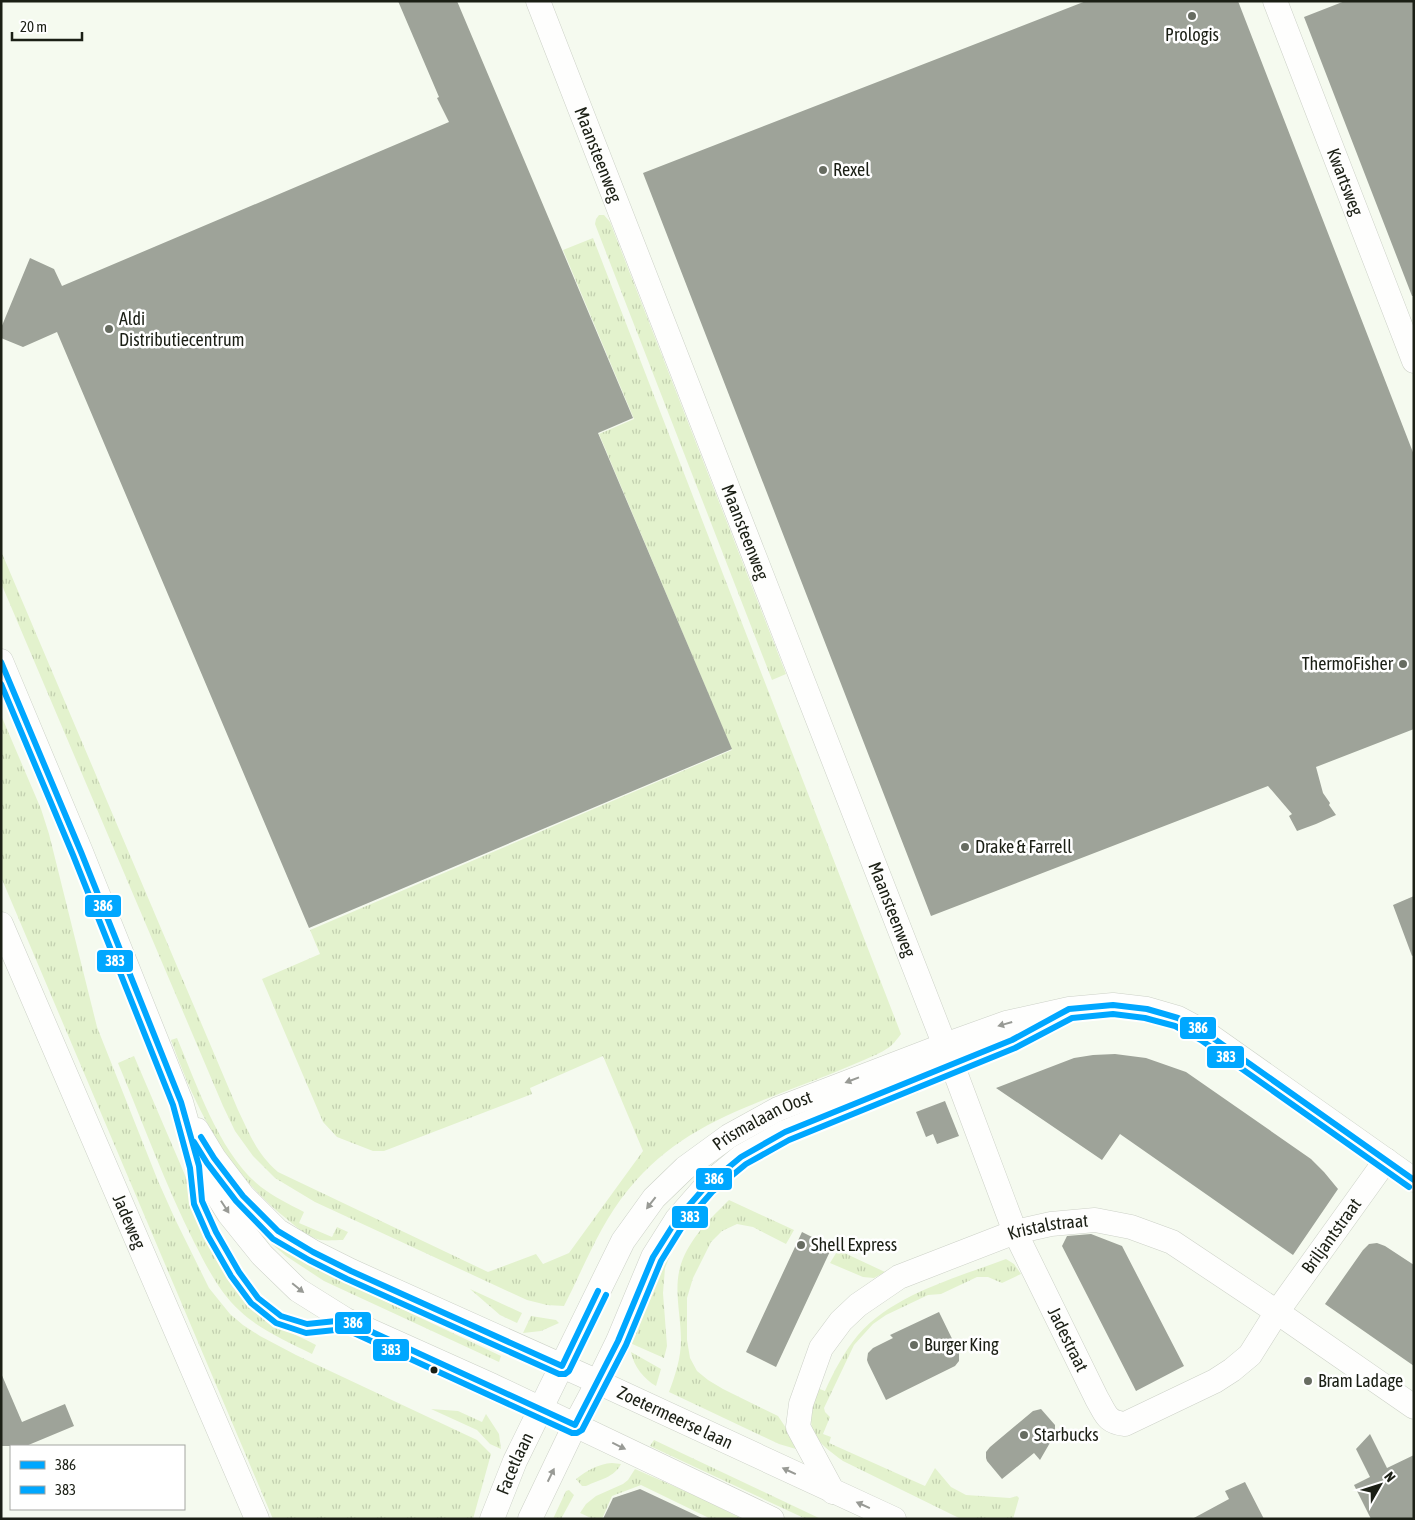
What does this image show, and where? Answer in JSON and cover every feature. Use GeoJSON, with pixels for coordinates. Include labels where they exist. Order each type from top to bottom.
{"type":"FeatureCollection","features":[{"type":"Feature","properties":{"kind":"street","name":"Maansteenweg"},"geometry":{"type":"LineString","coordinates":[[538,1],[948,1054]]}},
{"type":"Feature","properties":{"kind":"street","name":"Kwartsweg"},"geometry":{"type":"LineString","coordinates":[[1275,1],[1414,361]]}},
{"type":"Feature","properties":{"kind":"street","name":"Zoetermeerse laan"},"geometry":{"type":"LineString","coordinates":[[1,661],[82,852],[181,1102],[199,1166],[229,1214],[262,1256],[298,1290],[346,1320],[575,1425],[772,1519]]}},
{"type":"Feature","properties":{"kind":"street","name":"Jadeweg"},"geometry":{"type":"LineString","coordinates":[[1,924],[257,1519]]}},
{"type":"Feature","properties":{"kind":"street","name":"Prismalaan Oost"},"geometry":{"type":"LineString","coordinates":[[541,1410],[623,1241],[654,1198],[685,1168],[729,1136],[778,1109],[948,1054],[1012,1040],[1069,1009],[1113,1005],[1147,1009],[1178,1018],[1206,1033],[1414,1180]]}},
{"type":"Feature","properties":{"kind":"street","name":"Prismalaan Oost"},"geometry":{"type":"LineString","coordinates":[[575,1425],[618,1341],[653,1257],[677,1219],[706,1186],[742,1157],[785,1132],[948,1054]]}},
{"type":"Feature","properties":{"kind":"street","name":"Jadestraat"},"geometry":{"type":"LineString","coordinates":[[948,1054],[1015,1232],[1097,1399],[1108,1417],[1114,1422],[1125,1424],[1226,1374],[1250,1355],[1277,1312]]}},
{"type":"Feature","properties":{"kind":"street","name":"Zoetermeerse laan"},"geometry":{"type":"LineString","coordinates":[[181,1102],[214,1158],[243,1196],[278,1231],[313,1252],[894,1519]]}},
{"type":"Feature","properties":{"kind":"street","name":"Briljantstraat"},"geometry":{"type":"LineString","coordinates":[[1277,1312],[1386,1160]]}},
{"type":"Feature","properties":{"kind":"street","name":"Kristalstraat"},"geometry":{"type":"LineString","coordinates":[[833,1492],[798,1427],[801,1404],[821,1348],[841,1321],[858,1304],[899,1277],[1015,1232],[1051,1224],[1095,1220],[1131,1227],[1172,1242],[1414,1407]]}},
{"type":"Feature","properties":{"kind":"street","name":"Facetlaan"},"geometry":{"type":"LineString","coordinates":[[492,1519],[515,1461],[541,1410]]}},
{"type":"Feature","properties":{"kind":"street","name":"Facetlaan"},"geometry":{"type":"LineString","coordinates":[[530,1519],[575,1425]]}},
{"type":"Feature","properties":{"kind":"green space"},"geometry":{"type":"Polygon","coordinates":[[[599,215],[604,215],[610,222],[786,674],[772,680],[595,224],[599,215]]]}},
{"type":"Feature","properties":{"kind":"green space"},"geometry":{"type":"Polygon","coordinates":[[[593,238],[901,1034],[885,1050],[725,1116],[683,1140],[664,1154],[645,1171],[618,1203],[593,1246],[564,1306],[547,1305],[527,1300],[315,1202],[275,1178],[253,1156],[235,1131],[223,1106],[1,583],[1,551],[238,1110],[255,1144],[265,1158],[278,1172],[488,1272],[536,1254],[543,1264],[569,1253],[643,1151],[603,1056],[530,1088],[532,1094],[384,1151],[373,1151],[337,1137],[323,1122],[262,979],[320,954],[310,930],[732,750],[599,434],[634,419],[563,250],[593,238]]]}},
{"type":"Feature","properties":{"kind":"green space"},"geometry":{"type":"Polygon","coordinates":[[[1,715],[41,809],[49,834],[97,1027],[158,1181],[209,1288],[230,1314],[260,1336],[296,1355],[477,1440],[491,1454],[473,1519],[273,1519],[1,877],[1,715]]]}},
{"type":"Feature","properties":{"kind":"green space"},"geometry":{"type":"Polygon","coordinates":[[[177,1038],[211,1118],[233,1157],[246,1173],[266,1191],[304,1212],[299,1223],[332,1237],[337,1227],[348,1232],[343,1240],[320,1240],[308,1235],[295,1226],[248,1182],[216,1139],[203,1116],[171,1040],[177,1038]]]}},
{"type":"Feature","properties":{"kind":"green space"},"geometry":{"type":"Polygon","coordinates":[[[134,1056],[223,1262],[245,1294],[264,1313],[288,1331],[316,1345],[312,1354],[274,1335],[248,1318],[226,1296],[214,1279],[173,1198],[118,1063],[134,1056]]]}},
{"type":"Feature","properties":{"kind":"green space"},"geometry":{"type":"Polygon","coordinates":[[[917,1086],[920,1089],[918,1093],[791,1141],[747,1166],[729,1180],[697,1211],[673,1248],[665,1268],[663,1293],[667,1346],[664,1358],[630,1343],[633,1320],[669,1245],[699,1202],[723,1177],[751,1155],[786,1135],[905,1087],[917,1086]]]}},
{"type":"Feature","properties":{"kind":"green space"},"geometry":{"type":"Polygon","coordinates":[[[729,1200],[794,1230],[786,1244],[753,1227],[737,1224],[722,1231],[711,1242],[693,1278],[687,1298],[687,1340],[690,1358],[697,1371],[708,1380],[778,1416],[792,1437],[796,1449],[779,1444],[669,1392],[681,1347],[677,1292],[681,1264],[695,1237],[729,1200]]]}},
{"type":"Feature","properties":{"kind":"green space"},"geometry":{"type":"Polygon","coordinates":[[[232,1201],[304,1259],[330,1275],[501,1356],[499,1362],[324,1281],[286,1256],[265,1238],[232,1201]]]}},
{"type":"Feature","properties":{"kind":"green space"},"geometry":{"type":"Polygon","coordinates":[[[838,1250],[885,1272],[874,1278],[863,1277],[830,1263],[838,1250]]]}},
{"type":"Feature","properties":{"kind":"green space"},"geometry":{"type":"Polygon","coordinates":[[[1006,1259],[1014,1264],[1021,1274],[1002,1283],[988,1277],[977,1277],[941,1294],[928,1295],[886,1315],[873,1324],[854,1345],[824,1408],[830,1417],[823,1434],[831,1437],[829,1443],[925,1486],[935,1468],[951,1487],[966,1495],[1010,1498],[1017,1496],[1019,1498],[1013,1519],[961,1519],[843,1461],[816,1438],[811,1423],[812,1413],[817,1388],[825,1391],[848,1348],[858,1335],[889,1308],[927,1289],[1006,1259]]]}},
{"type":"Feature","properties":{"kind":"green space"},"geometry":{"type":"Polygon","coordinates":[[[470,1289],[522,1313],[517,1323],[500,1315],[470,1289]]]}},
{"type":"Feature","properties":{"kind":"green space"},"geometry":{"type":"Polygon","coordinates":[[[531,1316],[556,1320],[559,1323],[541,1331],[523,1333],[531,1316]]]}},
{"type":"Feature","properties":{"kind":"green space"},"geometry":{"type":"Polygon","coordinates":[[[631,1352],[661,1369],[656,1386],[640,1372],[634,1363],[631,1352]]]}},
{"type":"Feature","properties":{"kind":"green space"},"geometry":{"type":"Polygon","coordinates":[[[431,1409],[458,1411],[482,1422],[486,1414],[499,1434],[501,1449],[490,1444],[477,1430],[431,1409]]]}},
{"type":"Feature","properties":{"kind":"green space"},"geometry":{"type":"Polygon","coordinates":[[[654,1440],[821,1519],[806,1519],[650,1446],[654,1440]]]}},
{"type":"Feature","properties":{"kind":"green space"},"geometry":{"type":"Polygon","coordinates":[[[612,1463],[621,1464],[615,1472],[601,1480],[582,1486],[576,1479],[593,1468],[612,1463]]]}},
{"type":"Feature","properties":{"kind":"green space"},"geometry":{"type":"Polygon","coordinates":[[[635,1469],[705,1500],[742,1519],[711,1519],[641,1485],[612,1496],[602,1519],[593,1519],[580,1513],[586,1504],[596,1496],[628,1480],[635,1469]]]}},
{"type":"Feature","properties":{"kind":"green space"},"geometry":{"type":"Polygon","coordinates":[[[569,1490],[574,1495],[561,1519],[553,1519],[566,1491],[569,1490]]]}},
{"type":"Feature","properties":{"kind":"building"},"geometry":{"type":"Polygon","coordinates":[[[398,1],[457,1],[633,418],[598,433],[732,749],[309,928],[57,332],[23,347],[1,338],[1,328],[30,258],[54,269],[62,286],[449,122],[437,98],[439,97],[398,1]]]}},
{"type":"Feature","properties":{"kind":"building"},"geometry":{"type":"Polygon","coordinates":[[[1086,1],[1238,1],[1414,455],[1414,729],[1316,767],[1323,793],[1336,815],[1316,824],[1297,831],[1289,816],[1292,814],[1268,786],[931,916],[643,173],[1086,1]]]}},
{"type":"Feature","properties":{"kind":"building"},"geometry":{"type":"Polygon","coordinates":[[[1345,1],[1414,1],[1414,296],[1412,296],[1304,17],[1345,1]]]}},
{"type":"Feature","properties":{"kind":"building"},"geometry":{"type":"Polygon","coordinates":[[[1414,896],[1414,955],[1412,956],[1393,905],[1414,896]]]}},
{"type":"Feature","properties":{"kind":"building"},"geometry":{"type":"Polygon","coordinates":[[[1115,1054],[1146,1058],[1186,1072],[1311,1159],[1324,1172],[1338,1189],[1293,1255],[1120,1134],[1102,1160],[996,1088],[1074,1058],[1115,1054]]]}},
{"type":"Feature","properties":{"kind":"building"},"geometry":{"type":"Polygon","coordinates":[[[945,1101],[959,1136],[937,1144],[933,1134],[926,1137],[916,1112],[945,1101]]]}},
{"type":"Feature","properties":{"kind":"building"},"geometry":{"type":"Polygon","coordinates":[[[802,1232],[832,1247],[776,1367],[746,1352],[802,1232]]]}},
{"type":"Feature","properties":{"kind":"building"},"geometry":{"type":"Polygon","coordinates":[[[1091,1234],[1122,1246],[1184,1366],[1136,1391],[1062,1246],[1067,1236],[1091,1234]]]}},
{"type":"Feature","properties":{"kind":"building"},"geometry":{"type":"Polygon","coordinates":[[[1377,1243],[1385,1246],[1414,1265],[1414,1366],[1325,1304],[1363,1250],[1369,1244],[1377,1243]]]}},
{"type":"Feature","properties":{"kind":"building"},"geometry":{"type":"Polygon","coordinates":[[[939,1312],[959,1353],[959,1361],[955,1366],[886,1400],[868,1363],[868,1353],[873,1348],[893,1338],[890,1335],[939,1312]]]}},
{"type":"Feature","properties":{"kind":"building"},"geometry":{"type":"Polygon","coordinates":[[[1,1373],[22,1422],[65,1404],[74,1426],[28,1445],[1,1446],[1,1373]]]}},
{"type":"Feature","properties":{"kind":"building"},"geometry":{"type":"Polygon","coordinates":[[[1041,1409],[1055,1425],[1055,1434],[1040,1460],[1034,1453],[1002,1479],[987,1461],[986,1452],[1033,1411],[1041,1409]]]}},
{"type":"Feature","properties":{"kind":"building"},"geometry":{"type":"Polygon","coordinates":[[[1370,1434],[1387,1468],[1414,1455],[1414,1519],[1371,1519],[1354,1485],[1370,1477],[1356,1449],[1370,1434]]]}},
{"type":"Feature","properties":{"kind":"building"},"geometry":{"type":"Polygon","coordinates":[[[1245,1482],[1264,1519],[1192,1519],[1229,1499],[1225,1491],[1245,1482]]]}},
{"type":"Feature","properties":{"kind":"building"},"geometry":{"type":"Polygon","coordinates":[[[640,1489],[704,1519],[603,1519],[613,1498],[640,1489]]]}},
{"type":"Feature","properties":{"kind":"transit line","name":"386"},"geometry":{"type":"LineString","coordinates":[[1,662],[81,852],[181,1102],[199,1166],[202,1201],[216,1232],[239,1272],[258,1298],[281,1316],[307,1324],[346,1320],[575,1425],[618,1341],[653,1257],[677,1219],[706,1186],[741,1157],[785,1132],[1012,1040],[1069,1009],[1113,1005],[1147,1009],[1178,1018],[1206,1033],[1414,1180]]}},
{"type":"Feature","properties":{"kind":"transit line","name":"383"},"geometry":{"type":"LineString","coordinates":[[1,684],[73,855],[173,1105],[190,1168],[194,1204],[208,1236],[231,1276],[251,1303],[276,1323],[306,1333],[345,1329],[572,1433],[582,1430],[626,1345],[661,1261],[684,1224],[712,1192],[746,1164],[789,1140],[1015,1048],[1072,1018],[1113,1014],[1145,1018],[1175,1026],[1201,1040],[1409,1187]]}},
{"type":"Feature","properties":{"kind":"transit line","name":"386"},"geometry":{"type":"LineString","coordinates":[[201,1137],[214,1158],[243,1196],[278,1231],[313,1252],[351,1271],[562,1366],[598,1291]]}},
{"type":"Feature","properties":{"kind":"transit line","name":"383"},"geometry":{"type":"LineString","coordinates":[[194,1142],[207,1163],[236,1201],[273,1239],[347,1279],[559,1374],[565,1374],[569,1371],[606,1295]]}},
{"type":"Feature","properties":{"kind":"place","name":"Prologis"},"geometry":{"type":"Point","coordinates":[1192,16]}},
{"type":"Feature","properties":{"kind":"place","name":"Rexel"},"geometry":{"type":"Point","coordinates":[823,170]}},
{"type":"Feature","properties":{"kind":"place","name":"Aldi Distributiecentrum"},"geometry":{"type":"Point","coordinates":[109,329]}},
{"type":"Feature","properties":{"kind":"place","name":"ThermoFisher"},"geometry":{"type":"Point","coordinates":[1403,664]}},
{"type":"Feature","properties":{"kind":"place","name":"Drake & Farrell"},"geometry":{"type":"Point","coordinates":[965,847]}},
{"type":"Feature","properties":{"kind":"place","name":"Shell Express"},"geometry":{"type":"Point","coordinates":[801,1245]}},
{"type":"Feature","properties":{"kind":"place","name":"Burger King"},"geometry":{"type":"Point","coordinates":[914,1345]}},
{"type":"Feature","properties":{"kind":"place","name":"Bram Ladage"},"geometry":{"type":"Point","coordinates":[1308,1381]}},
{"type":"Feature","properties":{"kind":"place","name":"Starbucks"},"geometry":{"type":"Point","coordinates":[1024,1435]}}]}
